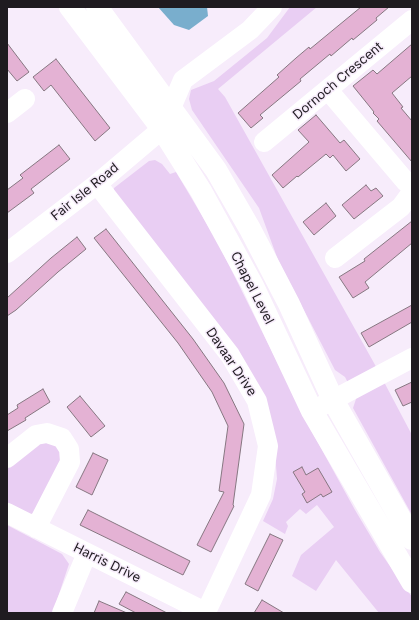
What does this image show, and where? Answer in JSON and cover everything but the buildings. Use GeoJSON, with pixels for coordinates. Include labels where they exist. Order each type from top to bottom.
{"type":"FeatureCollection","features":[{"type":"Feature","properties":{"kind":"main road","name":"Chapel Level"},"geometry":{"type":"LineString","coordinates":[[70,7],[162,129],[201,191],[253,286],[312,411],[412,582]]}},
{"type":"Feature","properties":{"kind":"main road","name":"Chapel Level"},"geometry":{"type":"LineString","coordinates":[[97,7],[216,170],[250,229],[289,304],[333,400],[412,539]]}},
{"type":"Feature","properties":{"kind":"street"},"geometry":{"type":"LineString","coordinates":[[162,129],[183,80],[250,30],[272,7]]}},
{"type":"Feature","properties":{"kind":"street","name":"Dornoch Crescent"},"geometry":{"type":"LineString","coordinates":[[264,142],[412,20]]}},
{"type":"Feature","properties":{"kind":"street"},"geometry":{"type":"LineString","coordinates":[[328,90],[406,182],[412,184]]}},
{"type":"Feature","properties":{"kind":"street"},"geometry":{"type":"LineString","coordinates":[[7,112],[25,99]]}},
{"type":"Feature","properties":{"kind":"street","name":"Fair Isle Road"},"geometry":{"type":"LineString","coordinates":[[7,253],[97,184],[162,129]]}},
{"type":"Feature","properties":{"kind":"street","name":"Davaar Drive"},"geometry":{"type":"LineString","coordinates":[[97,184],[230,355],[257,401],[268,446],[261,496],[207,613]]}},
{"type":"Feature","properties":{"kind":"street"},"geometry":{"type":"LineString","coordinates":[[335,258],[401,207],[412,192]]}},
{"type":"Feature","properties":{"kind":"street"},"geometry":{"type":"LineString","coordinates":[[312,411],[412,358]]}},
{"type":"Feature","properties":{"kind":"street"},"geometry":{"type":"LineString","coordinates":[[7,458],[36,435],[47,433],[62,438],[69,449],[70,462],[36,528]]}},
{"type":"Feature","properties":{"kind":"street","name":"Harris Drive"},"geometry":{"type":"LineString","coordinates":[[7,513],[207,613]]}},
{"type":"Feature","properties":{"kind":"street"},"geometry":{"type":"LineString","coordinates":[[62,613],[88,553]]}},
{"type":"Feature","properties":{"kind":"shaded area"},"geometry":{"type":"Polygon","coordinates":[[[290,7],[317,7],[218,89],[225,97],[374,363],[412,435],[412,515],[353,408],[356,399],[345,377],[335,370],[278,260],[259,208],[192,110],[189,99],[191,90],[214,81],[267,38],[290,7]]]}},
{"type":"Feature","properties":{"kind":"shaded area"},"geometry":{"type":"Polygon","coordinates":[[[155,160],[162,164],[170,174],[176,172],[217,241],[311,430],[380,552],[412,597],[412,613],[379,613],[336,560],[316,591],[292,576],[301,555],[334,527],[317,505],[306,514],[300,509],[286,522],[288,526],[285,534],[263,521],[273,499],[277,479],[273,425],[113,193],[114,188],[149,161],[155,160]]]}},
{"type":"Feature","properties":{"kind":"shaded area"},"geometry":{"type":"Polygon","coordinates":[[[54,441],[63,455],[37,513],[30,514],[7,502],[7,466],[37,443],[54,441]]]}},
{"type":"Feature","properties":{"kind":"shaded area"},"geometry":{"type":"Polygon","coordinates":[[[7,525],[62,554],[69,564],[54,613],[7,613],[7,525]]]}},
{"type":"Feature","properties":{"kind":"water"},"geometry":{"type":"Polygon","coordinates":[[[158,7],[207,7],[208,16],[189,30],[174,25],[158,7]]]}}]}
